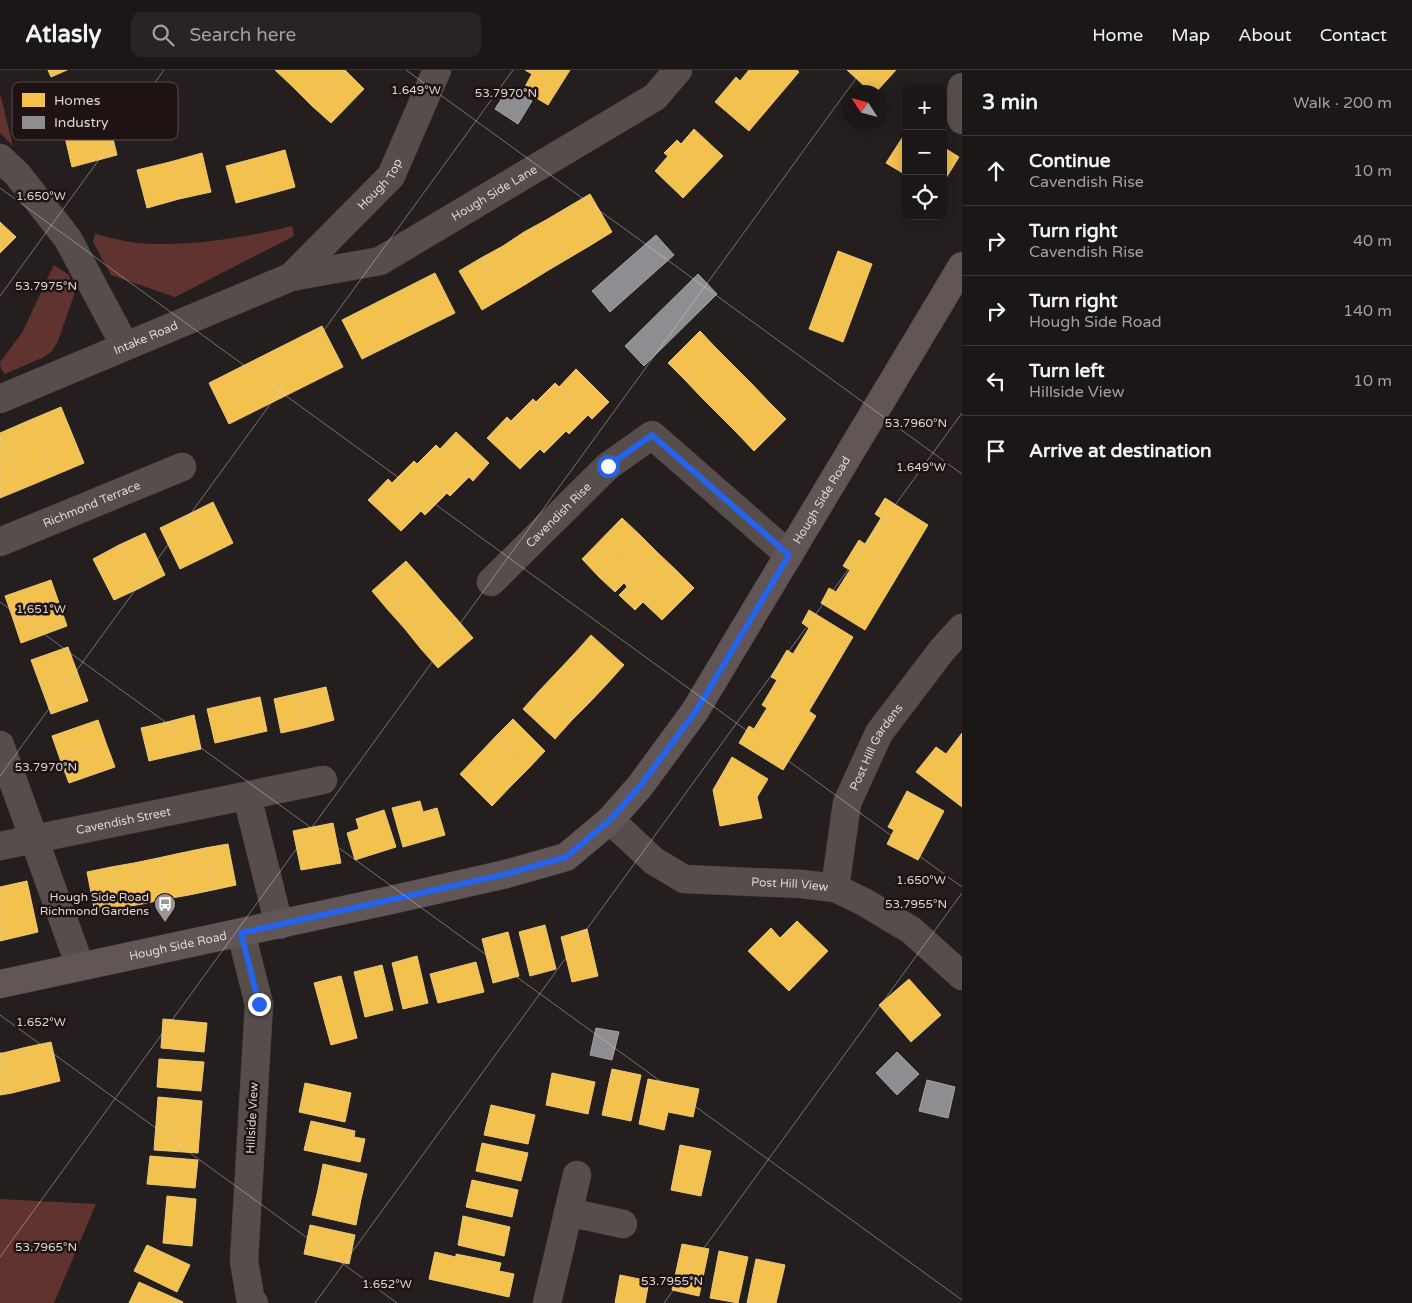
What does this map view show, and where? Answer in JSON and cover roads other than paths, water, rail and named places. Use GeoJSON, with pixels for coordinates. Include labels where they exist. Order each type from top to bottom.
{"type":"FeatureCollection","features":[{"type":"Feature","properties":{"kind":"main road","name":"Hough Side Road"},"geometry":{"type":"LineString","coordinates":[[0,984],[279,925],[496,876],[566,857],[610,820],[640,786],[696,711],[962,266]]}},
{"type":"Feature","properties":{"kind":"street","name":"Hough Top"},"geometry":{"type":"LineString","coordinates":[[291,277],[391,176],[437,70]]}},
{"type":"Feature","properties":{"kind":"street","name":"Hough Side Lane"},"geometry":{"type":"LineString","coordinates":[[291,277],[380,261],[655,97],[678,70]]}},
{"type":"Feature","properties":{"kind":"street"},"geometry":{"type":"LineString","coordinates":[[962,87],[958,111],[962,120]]}},
{"type":"Feature","properties":{"kind":"street"},"geometry":{"type":"LineString","coordinates":[[0,158],[17,174],[68,239],[125,346]]}},
{"type":"Feature","properties":{"kind":"street","name":"Intake Road"},"geometry":{"type":"LineString","coordinates":[[0,399],[291,277]]}},
{"type":"Feature","properties":{"kind":"street","name":"Cavendish Rise"},"geometry":{"type":"LineString","coordinates":[[492,582],[608,466],[652,435],[789,555]]}},
{"type":"Feature","properties":{"kind":"street","name":"Richmond Terrace"},"geometry":{"type":"LineString","coordinates":[[0,542],[182,467]]}},
{"type":"Feature","properties":{"kind":"street","name":"Post Hill Gardens"},"geometry":{"type":"LineString","coordinates":[[834,888],[847,803],[879,733],[942,650],[962,628]]}},
{"type":"Feature","properties":{"kind":"street"},"geometry":{"type":"LineString","coordinates":[[0,745],[80,966]]}},
{"type":"Feature","properties":{"kind":"street","name":"Cavendish Street"},"geometry":{"type":"LineString","coordinates":[[0,846],[323,780]]}},
{"type":"Feature","properties":{"kind":"street"},"geometry":{"type":"LineString","coordinates":[[246,796],[279,925]]}},
{"type":"Feature","properties":{"kind":"street","name":"Post Hill View"},"geometry":{"type":"LineString","coordinates":[[610,820],[654,861],[684,878],[802,884],[834,888],[864,902],[911,930],[962,976]]}},
{"type":"Feature","properties":{"kind":"street","name":"Hillside View"},"geometry":{"type":"LineString","coordinates":[[241,933],[259,1004],[244,1261],[252,1303]]}},
{"type":"Feature","properties":{"kind":"street"},"geometry":{"type":"LineString","coordinates":[[547,1303],[577,1175]]}},
{"type":"Feature","properties":{"kind":"street"},"geometry":{"type":"LineString","coordinates":[[568,1212],[622,1224]]}},
{"type":"Feature","properties":{"kind":"place","name":"Hough Side Road Richmond Gardens"},"geometry":{"type":"Point","coordinates":[165,923]}}]}
